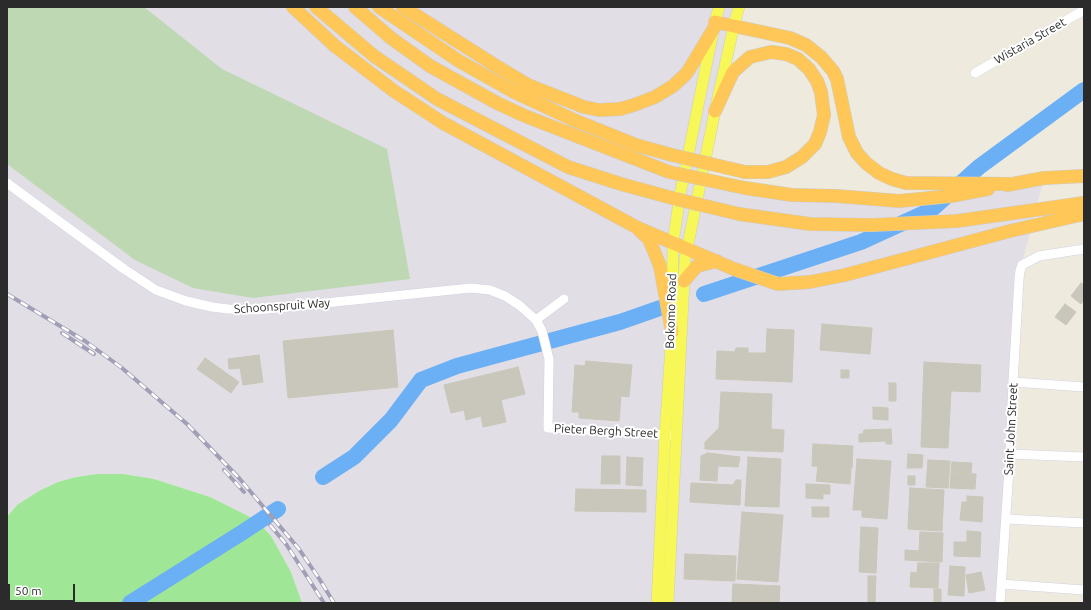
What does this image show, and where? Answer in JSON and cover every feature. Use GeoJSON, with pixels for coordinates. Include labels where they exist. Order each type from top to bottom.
{"type":"FeatureCollection","features":[{"type":"Feature","properties":{"kind":"highway"},"geometry":{"type":"LineString","coordinates":[[293,7],[335,46],[394,91],[443,123],[638,228],[734,269],[778,284],[810,282],[845,276],[1010,231],[1084,214]]}},
{"type":"Feature","properties":{"kind":"highway"},"geometry":{"type":"LineString","coordinates":[[316,7],[374,56],[437,99],[568,167],[621,184],[676,199],[739,214],[810,224],[872,225],[957,221],[1084,203]]}},
{"type":"Feature","properties":{"kind":"highway"},"geometry":{"type":"LineString","coordinates":[[355,7],[391,38],[430,66],[497,104],[669,172],[745,188],[792,195],[836,196],[899,201],[951,196],[1044,178],[1084,176]]}},
{"type":"Feature","properties":{"kind":"highway"},"geometry":{"type":"LineString","coordinates":[[379,7],[459,61],[514,92],[574,120],[636,145],[672,155],[745,172],[768,172],[786,167],[802,157],[815,144],[820,132],[824,115],[821,92],[817,81],[809,69],[798,59],[786,54],[771,52],[750,57],[733,72],[715,111]]}},
{"type":"Feature","properties":{"kind":"highway"},"geometry":{"type":"LineString","coordinates":[[403,7],[528,85],[584,107],[599,110],[620,109],[634,105],[655,97],[673,86],[686,74],[714,25],[734,25],[790,38],[806,45],[821,57],[833,71],[837,79],[849,137],[857,153],[866,163],[879,173],[906,183],[1014,184]]}},
{"type":"Feature","properties":{"kind":"highway"},"geometry":{"type":"LineString","coordinates":[[638,228],[649,239],[660,266],[672,332]]}},
{"type":"Feature","properties":{"kind":"highway"},"geometry":{"type":"LineString","coordinates":[[684,281],[697,266],[717,261]]}},
{"type":"Feature","properties":{"kind":"main road","name":"Bokomo Road"},"geometry":{"type":"LineString","coordinates":[[658,603],[664,434],[672,332],[673,243],[680,195],[714,25],[719,7]]}},
{"type":"Feature","properties":{"kind":"main road","name":"Bokomo Road"},"geometry":{"type":"LineString","coordinates":[[668,603],[684,281],[687,248],[715,111],[739,7]]}},
{"type":"Feature","properties":{"kind":"street","name":"Wistaria Street"},"geometry":{"type":"LineString","coordinates":[[976,72],[1084,10]]}},
{"type":"Feature","properties":{"kind":"street","name":"Schoonspruit Way"},"geometry":{"type":"LineString","coordinates":[[7,183],[124,269],[156,290],[186,301],[212,307],[257,310],[471,288],[490,290],[504,296],[519,305],[536,320],[542,331],[549,359],[548,428]]}},
{"type":"Feature","properties":{"kind":"street","name":"Saint John Street"},"geometry":{"type":"LineString","coordinates":[[1000,603],[1010,454],[1019,280],[1022,264],[1039,256],[1084,249]]}},
{"type":"Feature","properties":{"kind":"street"},"geometry":{"type":"LineString","coordinates":[[536,320],[564,299]]}},
{"type":"Feature","properties":{"kind":"street"},"geometry":{"type":"LineString","coordinates":[[1013,382],[1084,387]]}},
{"type":"Feature","properties":{"kind":"street","name":"Pieter Bergh Street"},"geometry":{"type":"LineString","coordinates":[[548,428],[677,435]]}},
{"type":"Feature","properties":{"kind":"street"},"geometry":{"type":"LineString","coordinates":[[1010,454],[1084,458]]}},
{"type":"Feature","properties":{"kind":"street"},"geometry":{"type":"LineString","coordinates":[[1006,519],[1084,523]]}},
{"type":"Feature","properties":{"kind":"street"},"geometry":{"type":"LineString","coordinates":[[1001,584],[1084,590]]}},
{"type":"Feature","properties":{"kind":"shaded area"},"geometry":{"type":"Polygon","coordinates":[[[7,7],[739,7],[702,176],[745,188],[899,201],[1044,178],[1020,271],[1000,603],[302,603],[291,572],[271,536],[256,520],[210,497],[154,479],[123,474],[97,474],[76,477],[58,482],[17,505],[7,517],[7,7]]]}},
{"type":"Feature","properties":{"kind":"green space"},"geometry":{"type":"Polygon","coordinates":[[[7,7],[144,7],[222,69],[387,149],[410,279],[253,298],[193,288],[135,260],[7,164],[7,7]]]}},
{"type":"Feature","properties":{"kind":"green space"},"geometry":{"type":"Polygon","coordinates":[[[97,474],[123,474],[154,479],[210,497],[256,520],[271,536],[291,572],[302,603],[7,603],[7,517],[17,505],[39,491],[58,482],[76,477],[97,474]]]}},
{"type":"Feature","properties":{"kind":"building"},"geometry":{"type":"Polygon","coordinates":[[[1081,283],[1084,285],[1084,300],[1081,304],[1071,296],[1081,283]]]}},
{"type":"Feature","properties":{"kind":"building"},"geometry":{"type":"Polygon","coordinates":[[[1065,304],[1076,312],[1066,325],[1055,317],[1065,304]]]}},
{"type":"Feature","properties":{"kind":"building"},"geometry":{"type":"Polygon","coordinates":[[[822,324],[872,328],[870,354],[820,350],[822,324]]]}},
{"type":"Feature","properties":{"kind":"building"},"geometry":{"type":"Polygon","coordinates":[[[767,329],[794,330],[792,382],[716,379],[717,351],[735,352],[736,348],[748,348],[748,353],[766,353],[767,329]]]}},
{"type":"Feature","properties":{"kind":"building"},"geometry":{"type":"Polygon","coordinates":[[[393,330],[398,387],[288,398],[283,341],[393,330]]]}},
{"type":"Feature","properties":{"kind":"building"},"geometry":{"type":"Polygon","coordinates":[[[259,355],[263,382],[243,385],[240,368],[229,369],[228,359],[259,355]]]}},
{"type":"Feature","properties":{"kind":"building"},"geometry":{"type":"Polygon","coordinates":[[[205,358],[239,382],[231,393],[197,369],[205,358]]]}},
{"type":"Feature","properties":{"kind":"building"},"geometry":{"type":"Polygon","coordinates":[[[586,361],[632,365],[629,397],[621,396],[619,421],[579,418],[579,412],[572,412],[575,365],[585,366],[586,361]]]}},
{"type":"Feature","properties":{"kind":"building"},"geometry":{"type":"Polygon","coordinates":[[[924,362],[981,365],[980,392],[951,391],[948,448],[921,447],[924,362]]]}},
{"type":"Feature","properties":{"kind":"building"},"geometry":{"type":"Polygon","coordinates":[[[518,367],[525,394],[501,400],[506,422],[483,427],[481,416],[466,420],[464,410],[451,413],[444,385],[518,367]]]}},
{"type":"Feature","properties":{"kind":"building"},"geometry":{"type":"Polygon","coordinates":[[[841,370],[849,370],[849,378],[841,378],[841,370]]]}},
{"type":"Feature","properties":{"kind":"building"},"geometry":{"type":"Polygon","coordinates":[[[889,383],[896,383],[896,401],[889,401],[889,383]]]}},
{"type":"Feature","properties":{"kind":"building"},"geometry":{"type":"Polygon","coordinates":[[[721,392],[772,394],[771,429],[784,430],[783,452],[705,449],[705,442],[719,428],[721,392]]]}},
{"type":"Feature","properties":{"kind":"building"},"geometry":{"type":"Polygon","coordinates":[[[873,407],[888,408],[888,420],[873,419],[873,407]]]}},
{"type":"Feature","properties":{"kind":"building"},"geometry":{"type":"Polygon","coordinates":[[[891,429],[892,444],[886,444],[886,441],[859,442],[859,434],[863,434],[864,430],[891,429]]]}},
{"type":"Feature","properties":{"kind":"building"},"geometry":{"type":"Polygon","coordinates":[[[813,444],[853,446],[852,468],[812,466],[813,444]]]}},
{"type":"Feature","properties":{"kind":"building"},"geometry":{"type":"Polygon","coordinates":[[[708,453],[740,457],[738,467],[718,466],[717,481],[700,480],[701,456],[708,453]]]}},
{"type":"Feature","properties":{"kind":"building"},"geometry":{"type":"Polygon","coordinates":[[[908,454],[923,455],[922,468],[907,468],[908,454]]]}},
{"type":"Feature","properties":{"kind":"building"},"geometry":{"type":"Polygon","coordinates":[[[602,456],[620,456],[620,484],[601,484],[602,456]]]}},
{"type":"Feature","properties":{"kind":"building"},"geometry":{"type":"Polygon","coordinates":[[[627,457],[643,458],[642,486],[626,485],[627,457]]]}},
{"type":"Feature","properties":{"kind":"building"},"geometry":{"type":"Polygon","coordinates":[[[748,457],[781,459],[779,507],[745,506],[748,457]]]}},
{"type":"Feature","properties":{"kind":"building"},"geometry":{"type":"Polygon","coordinates":[[[857,459],[891,461],[887,519],[862,517],[862,510],[853,510],[857,459]]]}},
{"type":"Feature","properties":{"kind":"building"},"geometry":{"type":"Polygon","coordinates":[[[928,460],[950,461],[948,488],[926,487],[928,460]]]}},
{"type":"Feature","properties":{"kind":"building"},"geometry":{"type":"Polygon","coordinates":[[[952,462],[972,463],[971,473],[951,472],[952,462]]]}},
{"type":"Feature","properties":{"kind":"building"},"geometry":{"type":"Polygon","coordinates":[[[818,467],[851,469],[850,484],[816,481],[818,467]]]}},
{"type":"Feature","properties":{"kind":"building"},"geometry":{"type":"Polygon","coordinates":[[[951,473],[976,474],[975,489],[950,488],[951,473]]]}},
{"type":"Feature","properties":{"kind":"building"},"geometry":{"type":"Polygon","coordinates":[[[908,476],[915,476],[915,485],[908,485],[908,476]]]}},
{"type":"Feature","properties":{"kind":"building"},"geometry":{"type":"Polygon","coordinates":[[[736,480],[741,480],[740,505],[690,502],[691,483],[733,485],[736,480]]]}},
{"type":"Feature","properties":{"kind":"building"},"geometry":{"type":"Polygon","coordinates":[[[806,484],[830,485],[830,494],[823,494],[823,499],[806,498],[806,484]]]}},
{"type":"Feature","properties":{"kind":"building"},"geometry":{"type":"Polygon","coordinates":[[[910,488],[944,490],[942,531],[908,529],[910,488]]]}},
{"type":"Feature","properties":{"kind":"building"},"geometry":{"type":"Polygon","coordinates":[[[576,489],[646,490],[646,512],[575,511],[576,489]]]}},
{"type":"Feature","properties":{"kind":"building"},"geometry":{"type":"Polygon","coordinates":[[[967,496],[983,497],[982,522],[960,520],[962,502],[967,502],[967,496]]]}},
{"type":"Feature","properties":{"kind":"building"},"geometry":{"type":"Polygon","coordinates":[[[812,507],[829,507],[829,517],[812,517],[812,507]]]}},
{"type":"Feature","properties":{"kind":"building"},"geometry":{"type":"Polygon","coordinates":[[[742,512],[783,515],[778,582],[737,579],[742,512]]]}},
{"type":"Feature","properties":{"kind":"building"},"geometry":{"type":"Polygon","coordinates":[[[861,527],[878,528],[876,573],[859,572],[861,527]]]}},
{"type":"Feature","properties":{"kind":"building"},"geometry":{"type":"Polygon","coordinates":[[[967,531],[981,532],[980,557],[954,556],[954,542],[967,542],[967,531]]]}},
{"type":"Feature","properties":{"kind":"building"},"geometry":{"type":"Polygon","coordinates":[[[920,532],[943,533],[942,562],[905,560],[905,550],[919,551],[920,532]]]}},
{"type":"Feature","properties":{"kind":"building"},"geometry":{"type":"Polygon","coordinates":[[[685,554],[736,556],[735,581],[684,579],[685,554]]]}},
{"type":"Feature","properties":{"kind":"building"},"geometry":{"type":"Polygon","coordinates":[[[918,563],[939,563],[938,588],[910,587],[911,572],[917,573],[918,563]]]}},
{"type":"Feature","properties":{"kind":"building"},"geometry":{"type":"Polygon","coordinates":[[[950,566],[965,567],[964,596],[948,595],[950,566]]]}},
{"type":"Feature","properties":{"kind":"building"},"geometry":{"type":"Polygon","coordinates":[[[981,572],[985,590],[969,593],[966,575],[981,572]]]}},
{"type":"Feature","properties":{"kind":"building"},"geometry":{"type":"Polygon","coordinates":[[[868,576],[876,576],[875,603],[868,603],[868,576]]]}},
{"type":"Feature","properties":{"kind":"building"},"geometry":{"type":"Polygon","coordinates":[[[733,584],[780,586],[779,603],[732,603],[733,584]]]}},
{"type":"Feature","properties":{"kind":"building"},"geometry":{"type":"Polygon","coordinates":[[[934,589],[941,589],[941,603],[934,603],[934,589]]]}},
{"type":"Feature","properties":{"kind":"waterway"},"geometry":{"type":"LineString","coordinates":[[704,294],[861,242],[931,210],[979,167],[1084,90]]}},
{"type":"Feature","properties":{"kind":"waterway"},"geometry":{"type":"LineString","coordinates":[[323,477],[354,457],[391,420],[421,380],[457,366],[620,322],[660,308]]}},
{"type":"Feature","properties":{"kind":"waterway"},"geometry":{"type":"LineString","coordinates":[[130,603],[278,509]]}},
{"type":"Feature","properties":{"kind":"railway"},"geometry":{"type":"LineString","coordinates":[[7,294],[85,341],[122,368],[187,424],[239,478],[299,549],[334,603]]}},
{"type":"Feature","properties":{"kind":"railway"},"geometry":{"type":"LineString","coordinates":[[62,333],[94,354]]}},
{"type":"Feature","properties":{"kind":"railway"},"geometry":{"type":"LineString","coordinates":[[224,470],[244,492]]}},
{"type":"Feature","properties":{"kind":"railway"},"geometry":{"type":"LineString","coordinates":[[270,525],[286,544],[324,603]]}}]}
